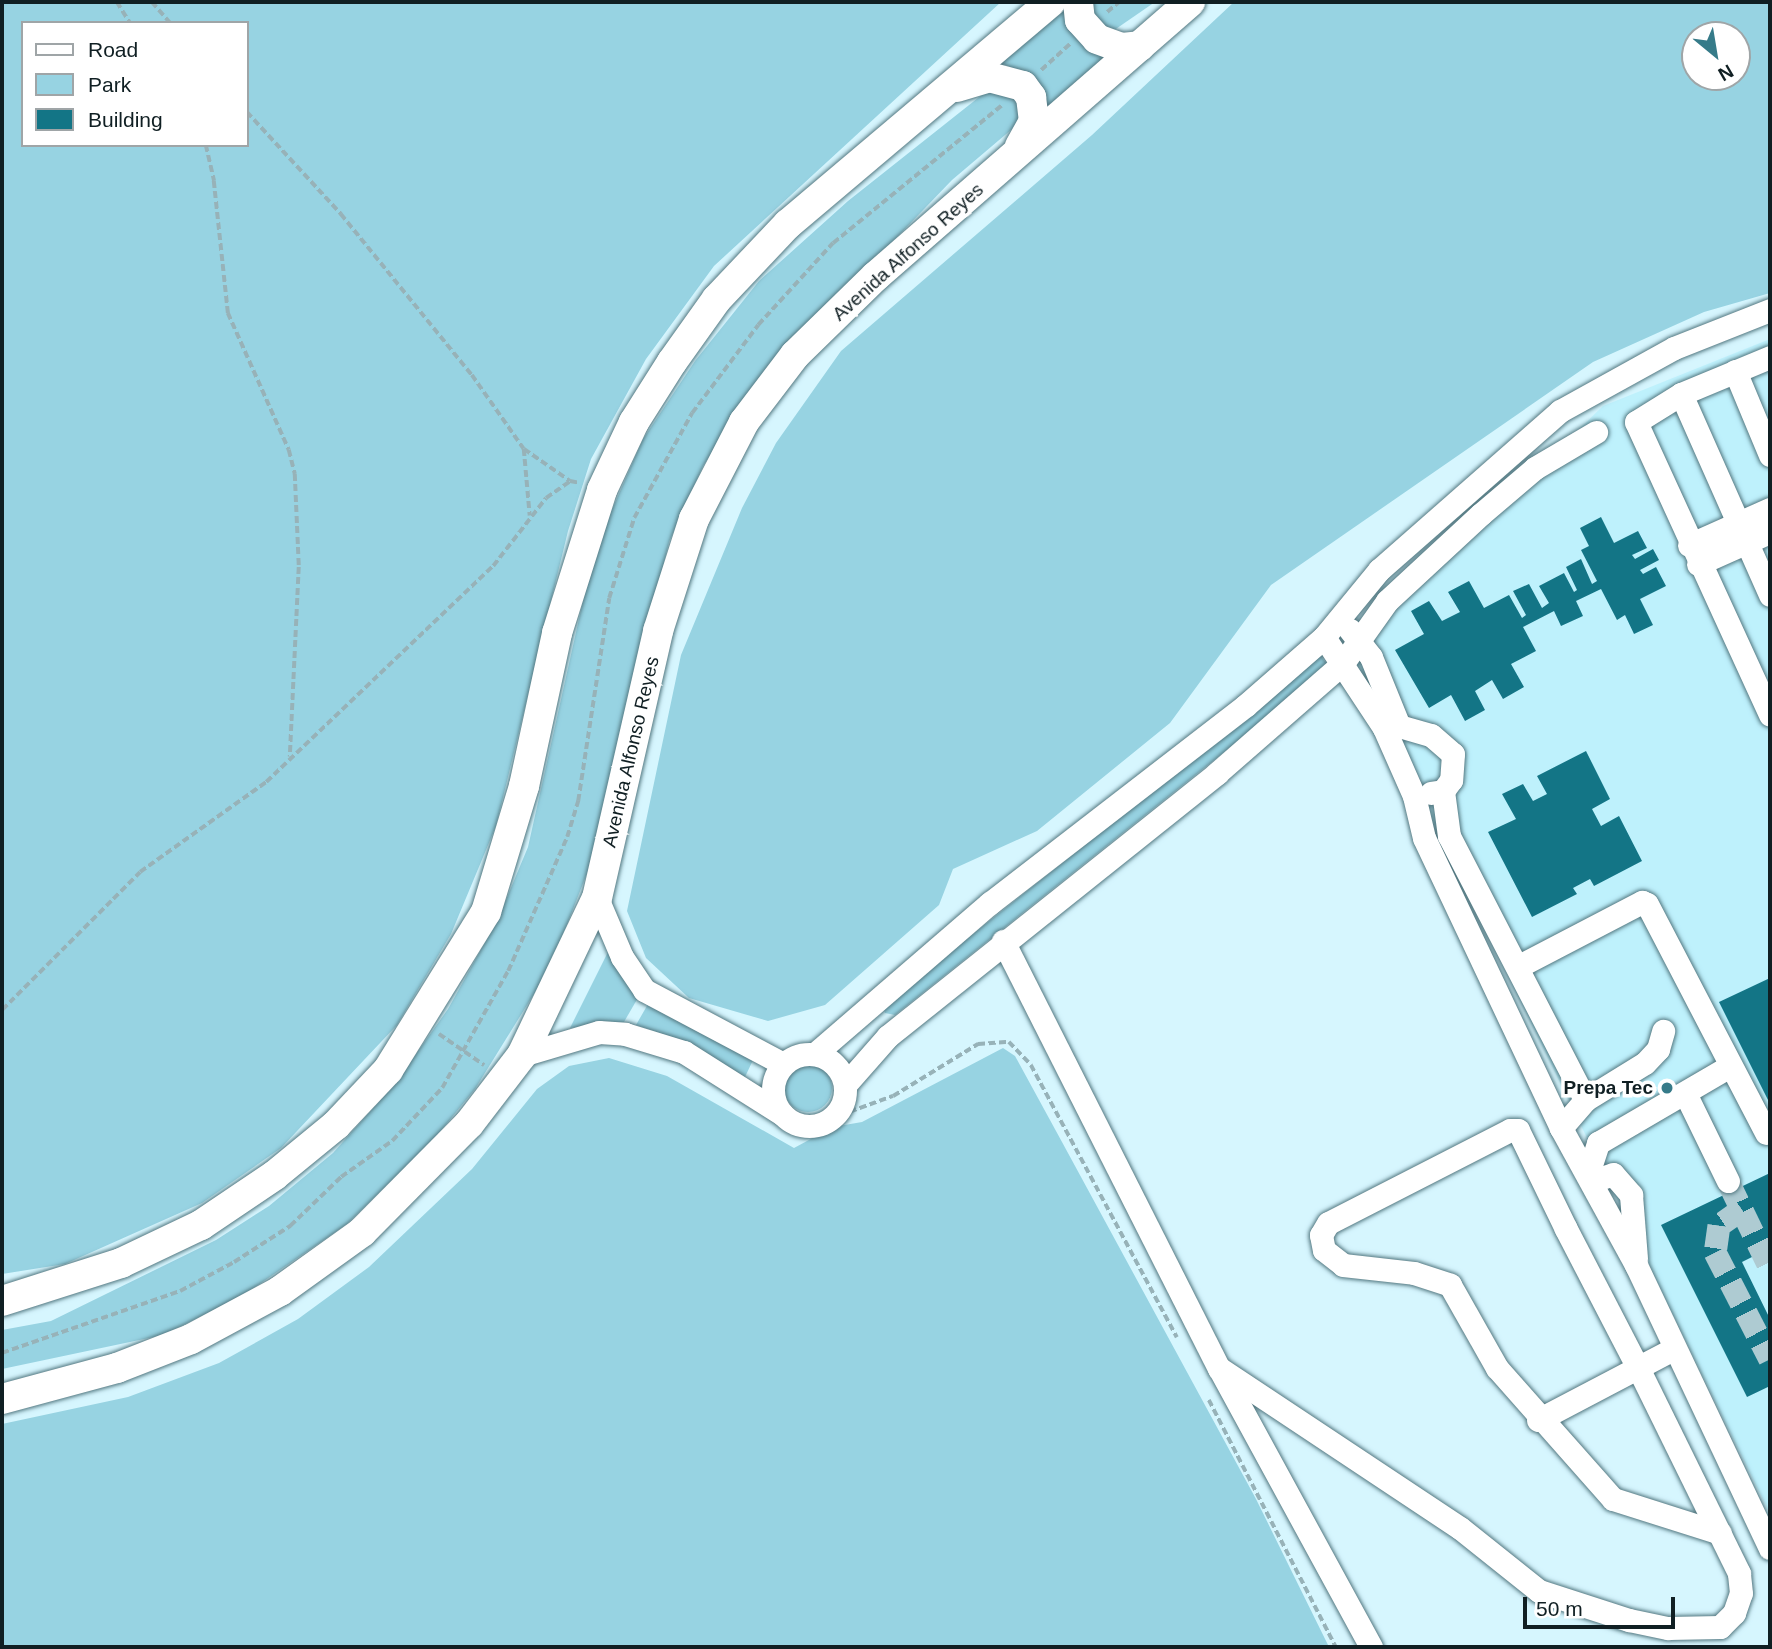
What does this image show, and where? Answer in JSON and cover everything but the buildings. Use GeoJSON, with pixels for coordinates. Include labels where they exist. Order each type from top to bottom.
{"type":"FeatureCollection","features":[{"type":"Feature","properties":{"kind":"main road"},"geometry":{"type":"LineString","coordinates":[[2,1301],[121,1263],[201,1225],[275,1175],[336,1125],[388,1070],[452,973],[496,886],[524,786],[557,633],[602,490],[634,422],[717,299],[788,224],[1051,2]]}},
{"type":"Feature","properties":{"kind":"main road","name":"Avenida Alfonso Reyes"},"geometry":{"type":"LineString","coordinates":[[2,1399],[117,1368],[191,1339],[280,1292],[362,1232],[438,1159],[523,1055],[597,898],[657,631],[694,519],[744,422],[804,346],[876,276],[1190,2]]}},
{"type":"Feature","properties":{"kind":"main road"},"geometry":{"type":"LineString","coordinates":[[1082,15],[1109,45],[1140,46]]}},
{"type":"Feature","properties":{"kind":"main road"},"geometry":{"type":"LineString","coordinates":[[945,92],[989,77],[1023,86],[1031,97],[1034,121],[1013,159]]}},
{"type":"Feature","properties":{"kind":"street"},"geometry":{"type":"LineString","coordinates":[[597,898],[622,957],[644,990],[783,1064],[816,1053],[990,902],[1245,706],[1324,637],[1379,570],[1515,446],[1560,411],[1674,348],[1770,310]]}},
{"type":"Feature","properties":{"kind":"street"},"geometry":{"type":"LineString","coordinates":[[1770,357],[1681,394],[1636,422],[1693,554],[1770,715]]}},
{"type":"Feature","properties":{"kind":"street"},"geometry":{"type":"LineString","coordinates":[[1735,370],[1770,455]]}},
{"type":"Feature","properties":{"kind":"street"},"geometry":{"type":"LineString","coordinates":[[1681,394],[1770,595]]}},
{"type":"Feature","properties":{"kind":"street"},"geometry":{"type":"LineString","coordinates":[[845,1085],[888,1036],[1003,941],[1217,774],[1343,663],[1387,601],[1535,468],[1596,432]]}},
{"type":"Feature","properties":{"kind":"street"},"geometry":{"type":"LineString","coordinates":[[1515,446],[1535,468]]}},
{"type":"Feature","properties":{"kind":"street"},"geometry":{"type":"LineString","coordinates":[[1693,554],[1742,533],[1770,509]]}},
{"type":"Feature","properties":{"kind":"street"},"geometry":{"type":"LineString","coordinates":[[1742,533],[1770,532]]}},
{"type":"Feature","properties":{"kind":"street"},"geometry":{"type":"LineString","coordinates":[[1339,619],[1360,640],[1392,727],[1424,838],[1564,1132],[1636,1265],[1673,1349],[1770,1548]]}},
{"type":"Feature","properties":{"kind":"street"},"geometry":{"type":"LineString","coordinates":[[1324,637],[1392,727],[1431,735],[1453,754],[1455,769],[1443,791],[1449,836],[1519,966],[1585,1100]]}},
{"type":"Feature","properties":{"kind":"street"},"geometry":{"type":"LineString","coordinates":[[1414,796],[1443,791]]}},
{"type":"Feature","properties":{"kind":"street"},"geometry":{"type":"LineString","coordinates":[[1519,966],[1646,903],[1766,1133]]}},
{"type":"Feature","properties":{"kind":"street"},"geometry":{"type":"LineString","coordinates":[[1003,941],[1219,1368],[1371,1647]]}},
{"type":"Feature","properties":{"kind":"street"},"geometry":{"type":"LineString","coordinates":[[1564,1132],[1585,1100],[1645,1063],[1658,1049],[1663,1031]]}},
{"type":"Feature","properties":{"kind":"street"},"geometry":{"type":"LineString","coordinates":[[523,1055],[599,1032],[625,1034],[684,1052],[782,1114],[805,1125],[830,1119],[844,1098],[845,1085],[832,1062],[816,1053]]}},
{"type":"Feature","properties":{"kind":"street"},"geometry":{"type":"LineString","coordinates":[[782,1114],[773,1090],[783,1064]]}},
{"type":"Feature","properties":{"kind":"street"},"geometry":{"type":"LineString","coordinates":[[1590,1177],[1598,1143],[1730,1066]]}},
{"type":"Feature","properties":{"kind":"street"},"geometry":{"type":"LineString","coordinates":[[1685,1093],[1728,1181]]}},
{"type":"Feature","properties":{"kind":"street"},"geometry":{"type":"LineString","coordinates":[[1688,1647],[1720,1627],[1734,1613],[1741,1593],[1739,1573],[1720,1533],[1638,1368],[1518,1130],[1510,1130],[1323,1228],[1324,1250],[1343,1265],[1415,1273],[1450,1285],[1497,1368],[1538,1420],[1613,1499],[1720,1533]]}},
{"type":"Feature","properties":{"kind":"street"},"geometry":{"type":"LineString","coordinates":[[1564,1132],[1598,1143]]}},
{"type":"Feature","properties":{"kind":"street"},"geometry":{"type":"LineString","coordinates":[[1538,1420],[1673,1349]]}},
{"type":"Feature","properties":{"kind":"street"},"geometry":{"type":"LineString","coordinates":[[1219,1368],[1460,1528],[1539,1591],[1629,1620],[1668,1628],[1720,1627]]}},
{"type":"Feature","properties":{"kind":"path"},"geometry":{"type":"LineString","coordinates":[[117,2],[129,21]]}},
{"type":"Feature","properties":{"kind":"path"},"geometry":{"type":"LineString","coordinates":[[152,2],[168,21]]}},
{"type":"Feature","properties":{"kind":"path"},"geometry":{"type":"LineString","coordinates":[[2,1353],[21,1350],[180,1291],[278,1233],[416,1119],[465,1052],[550,882],[568,837],[578,800],[609,598],[634,518],[692,413],[758,325],[833,243],[1023,86],[1082,15],[1119,2]]}},
{"type":"Feature","properties":{"kind":"path"},"geometry":{"type":"LineString","coordinates":[[248,113],[341,214],[472,375],[524,449],[570,481],[602,490]]}},
{"type":"Feature","properties":{"kind":"path"},"geometry":{"type":"LineString","coordinates":[[206,147],[214,181],[229,313],[289,450],[295,474],[299,567],[290,759]]}},
{"type":"Feature","properties":{"kind":"path"},"geometry":{"type":"LineString","coordinates":[[524,449],[530,518]]}},
{"type":"Feature","properties":{"kind":"path"},"geometry":{"type":"LineString","coordinates":[[2,1010],[140,872],[247,799],[290,759],[493,566],[546,498],[570,481]]}},
{"type":"Feature","properties":{"kind":"path"},"geometry":{"type":"LineString","coordinates":[[421,1021],[503,1079]]}},
{"type":"Feature","properties":{"kind":"path"},"geometry":{"type":"LineString","coordinates":[[830,1119],[893,1096],[978,1044],[1009,1042],[1031,1065],[1180,1343]]}},
{"type":"Feature","properties":{"kind":"path"},"geometry":{"type":"LineString","coordinates":[[1206,1393],[1336,1647]]}},
{"type":"Feature","properties":{"kind":"shaded area","name":"Prepa Tec"},"geometry":{"type":"Polygon","coordinates":[[[1770,339],[1770,1514],[1356,663],[1409,593],[1603,406],[1770,339]]]}},
{"type":"Feature","properties":{"kind":"green space"},"geometry":{"type":"Polygon","coordinates":[[[2,2],[1001,2],[714,266],[646,359],[591,459],[568,531],[496,826],[451,934],[397,1025],[281,1148],[202,1203],[65,1264],[2,1274],[2,2]]]}},
{"type":"Feature","properties":{"kind":"green space"},"geometry":{"type":"Polygon","coordinates":[[[1070,2],[1115,52],[1049,109],[1030,76],[1001,63],[1070,2]]]}},
{"type":"Feature","properties":{"kind":"green space"},"geometry":{"type":"Polygon","coordinates":[[[1093,2],[1155,2],[1110,33],[1101,30],[1090,7],[1093,2]]]}},
{"type":"Feature","properties":{"kind":"green space"},"geometry":{"type":"Polygon","coordinates":[[[1234,2],[1770,2],[1770,293],[1704,312],[1593,362],[1271,585],[1170,723],[1037,831],[953,869],[939,905],[825,1005],[768,1021],[689,998],[646,958],[627,911],[681,655],[742,508],[776,443],[841,351],[1092,135],[1234,2]]]}},
{"type":"Feature","properties":{"kind":"green space"},"geometry":{"type":"Polygon","coordinates":[[[988,90],[1000,90],[1023,104],[1018,124],[952,180],[873,262],[748,398],[703,466],[669,542],[591,863],[550,968],[475,1089],[434,1139],[347,1224],[242,1296],[163,1335],[2,1369],[2,1330],[51,1321],[216,1240],[269,1206],[333,1153],[394,1085],[448,1009],[498,919],[528,847],[585,592],[607,521],[643,439],[695,361],[759,281],[848,201],[988,90]]]}},
{"type":"Feature","properties":{"kind":"green space"},"geometry":{"type":"Polygon","coordinates":[[[1319,654],[1327,664],[1293,697],[895,1015],[885,1013],[883,1008],[910,984],[1289,683],[1319,654]]]}},
{"type":"Feature","properties":{"kind":"green space"},"geometry":{"type":"Polygon","coordinates":[[[611,946],[639,996],[624,1022],[570,1028],[611,946]]]}},
{"type":"Feature","properties":{"kind":"green space"},"geometry":{"type":"Polygon","coordinates":[[[648,1004],[753,1060],[745,1077],[683,1041],[636,1025],[648,1004]]]}},
{"type":"Feature","properties":{"kind":"green space"},"geometry":{"type":"Polygon","coordinates":[[[1003,1048],[1015,1056],[1062,1142],[1256,1499],[1329,1647],[2,1647],[2,1424],[128,1397],[219,1363],[298,1319],[369,1267],[472,1169],[537,1089],[569,1066],[609,1058],[667,1076],[794,1148],[833,1127],[862,1122],[1003,1048]]]}},
{"type":"Feature","properties":{"kind":"green space"},"geometry":{"type":"Polygon","coordinates":[[[808,1064],[825,1071],[832,1088],[825,1105],[808,1112],[791,1105],[784,1088],[791,1071],[808,1064]]]}},
{"type":"Feature","properties":{"kind":"tunnel"},"geometry":{"type":"LineString","coordinates":[[1728,1181],[1770,1268]]}},
{"type":"Feature","properties":{"kind":"tunnel"},"geometry":{"type":"LineString","coordinates":[[1742,1209],[1719,1225],[1715,1252],[1770,1359]]}},
{"type":"Feature","properties":{"kind":"place","name":"Prepa Tec"},"geometry":{"type":"Point","coordinates":[1667,1088]}}]}
